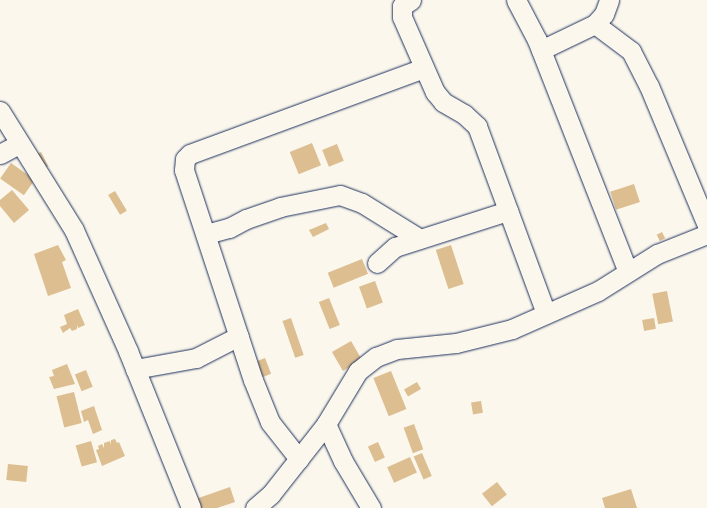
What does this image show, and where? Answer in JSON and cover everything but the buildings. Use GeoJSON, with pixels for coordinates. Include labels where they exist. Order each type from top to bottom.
{"type":"FeatureCollection","features":[{"type":"Feature","properties":{"kind":"street"},"geometry":{"type":"LineString","coordinates":[[411,0],[402,6],[402,17],[435,92],[443,102],[464,114],[477,126],[546,314]]}},
{"type":"Feature","properties":{"kind":"street"},"geometry":{"type":"LineString","coordinates":[[516,0],[541,50],[628,272]]}},
{"type":"Feature","properties":{"kind":"street"},"geometry":{"type":"LineString","coordinates":[[541,50],[595,24],[604,14],[609,0]]}},
{"type":"Feature","properties":{"kind":"street"},"geometry":{"type":"LineString","coordinates":[[595,24],[631,51],[649,86],[707,225]]}},
{"type":"Feature","properties":{"kind":"street"},"geometry":{"type":"LineString","coordinates":[[299,459],[270,422],[252,380],[206,234],[184,170],[185,159],[190,154],[424,68]]}},
{"type":"Feature","properties":{"kind":"street"},"geometry":{"type":"LineString","coordinates":[[0,111],[19,144],[74,230],[135,369],[191,508]]}},
{"type":"Feature","properties":{"kind":"street"},"geometry":{"type":"LineString","coordinates":[[0,154],[19,144]]}},
{"type":"Feature","properties":{"kind":"street"},"geometry":{"type":"LineString","coordinates":[[206,234],[223,231],[280,207],[340,195],[362,203],[420,239]]}},
{"type":"Feature","properties":{"kind":"street"},"geometry":{"type":"LineString","coordinates":[[377,263],[390,250],[508,211]]}},
{"type":"Feature","properties":{"kind":"street"},"geometry":{"type":"LineString","coordinates":[[255,508],[299,459],[326,424],[358,371],[376,357],[397,349],[456,343],[498,332],[546,314],[598,291],[657,254],[707,234]]}},
{"type":"Feature","properties":{"kind":"street"},"geometry":{"type":"LineString","coordinates":[[135,369],[196,358],[239,336]]}},
{"type":"Feature","properties":{"kind":"street"},"geometry":{"type":"LineString","coordinates":[[326,424],[343,461],[371,508]]}}]}
